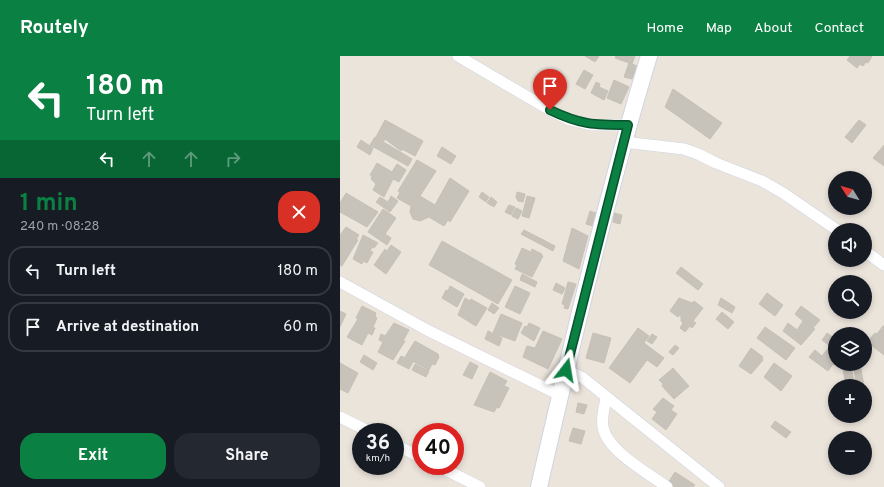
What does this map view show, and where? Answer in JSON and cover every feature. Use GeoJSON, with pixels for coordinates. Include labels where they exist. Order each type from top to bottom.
{"type":"FeatureCollection","features":[{"type":"Feature","properties":{"kind":"street"},"geometry":{"type":"LineString","coordinates":[[458,56],[550,110],[570,120],[592,125],[628,125]]}},
{"type":"Feature","properties":{"kind":"street"},"geometry":{"type":"LineString","coordinates":[[539,487],[566,370],[628,125],[649,56]]}},
{"type":"Feature","properties":{"kind":"street"},"geometry":{"type":"LineString","coordinates":[[624,142],[684,149],[698,154],[767,184],[828,224]]}},
{"type":"Feature","properties":{"kind":"street"},"geometry":{"type":"LineString","coordinates":[[872,256],[884,265]]}},
{"type":"Feature","properties":{"kind":"street"},"geometry":{"type":"LineString","coordinates":[[340,282],[429,331],[560,395]]}},
{"type":"Feature","properties":{"kind":"street"},"geometry":{"type":"LineString","coordinates":[[566,370],[583,378],[719,487]]}},
{"type":"Feature","properties":{"kind":"street"},"geometry":{"type":"LineString","coordinates":[[606,396],[602,426],[606,438],[616,450],[667,487]]}},
{"type":"Feature","properties":{"kind":"street"},"geometry":{"type":"LineString","coordinates":[[340,417],[352,423]]}},
{"type":"Feature","properties":{"kind":"street"},"geometry":{"type":"LineString","coordinates":[[456,475],[480,487]]}},
{"type":"Feature","properties":{"kind":"building"},"geometry":{"type":"Polygon","coordinates":[[[585,56],[599,56],[595,62],[585,56]]]}},
{"type":"Feature","properties":{"kind":"building"},"geometry":{"type":"Polygon","coordinates":[[[616,56],[635,56],[632,64],[615,58],[616,56]]]}},
{"type":"Feature","properties":{"kind":"building"},"geometry":{"type":"Polygon","coordinates":[[[850,56],[872,56],[868,63],[866,62],[863,66],[860,64],[857,68],[847,60],[850,56]]]}},
{"type":"Feature","properties":{"kind":"building"},"geometry":{"type":"Polygon","coordinates":[[[629,63],[637,66],[632,79],[624,77],[629,63]]]}},
{"type":"Feature","properties":{"kind":"building"},"geometry":{"type":"Polygon","coordinates":[[[584,70],[593,75],[585,89],[576,84],[584,70]]]}},
{"type":"Feature","properties":{"kind":"building"},"geometry":{"type":"Polygon","coordinates":[[[614,80],[629,87],[621,104],[607,98],[614,80]]]}},
{"type":"Feature","properties":{"kind":"building"},"geometry":{"type":"Polygon","coordinates":[[[596,82],[600,84],[599,87],[608,91],[604,100],[591,93],[596,82]]]}},
{"type":"Feature","properties":{"kind":"building"},"geometry":{"type":"Polygon","coordinates":[[[673,89],[722,123],[710,139],[665,107],[673,89]]]}},
{"type":"Feature","properties":{"kind":"building"},"geometry":{"type":"Polygon","coordinates":[[[385,120],[423,141],[415,156],[402,149],[401,151],[385,139],[384,141],[376,137],[385,120]]]}},
{"type":"Feature","properties":{"kind":"building"},"geometry":{"type":"Polygon","coordinates":[[[859,120],[866,125],[852,143],[845,137],[859,120]]]}},
{"type":"Feature","properties":{"kind":"building"},"geometry":{"type":"Polygon","coordinates":[[[375,137],[412,159],[408,166],[370,145],[375,137]]]}},
{"type":"Feature","properties":{"kind":"building"},"geometry":{"type":"Polygon","coordinates":[[[361,140],[373,148],[370,155],[357,147],[361,140]]]}},
{"type":"Feature","properties":{"kind":"building"},"geometry":{"type":"Polygon","coordinates":[[[884,145],[884,166],[873,158],[884,145]]]}},
{"type":"Feature","properties":{"kind":"building"},"geometry":{"type":"Polygon","coordinates":[[[442,147],[456,156],[451,164],[437,156],[442,147]]]}},
{"type":"Feature","properties":{"kind":"building"},"geometry":{"type":"Polygon","coordinates":[[[417,160],[436,171],[420,196],[435,205],[450,178],[469,191],[450,222],[448,220],[444,226],[429,217],[420,221],[413,219],[410,212],[411,206],[397,198],[400,193],[398,191],[417,160]]]}},
{"type":"Feature","properties":{"kind":"building"},"geometry":{"type":"Polygon","coordinates":[[[377,163],[392,172],[397,164],[406,170],[399,182],[393,179],[384,197],[373,190],[376,184],[371,179],[372,176],[370,175],[377,163]]]}},
{"type":"Feature","properties":{"kind":"building"},"geometry":{"type":"Polygon","coordinates":[[[482,192],[489,197],[486,202],[479,197],[482,192]]]}},
{"type":"Feature","properties":{"kind":"building"},"geometry":{"type":"Polygon","coordinates":[[[517,192],[525,194],[523,202],[518,201],[516,197],[517,192]]]}},
{"type":"Feature","properties":{"kind":"building"},"geometry":{"type":"Polygon","coordinates":[[[346,193],[378,212],[367,227],[340,212],[340,203],[346,193]]]}},
{"type":"Feature","properties":{"kind":"building"},"geometry":{"type":"Polygon","coordinates":[[[391,196],[398,201],[390,212],[376,202],[380,197],[388,202],[391,196]]]}},
{"type":"Feature","properties":{"kind":"building"},"geometry":{"type":"Polygon","coordinates":[[[527,196],[535,198],[529,218],[522,216],[527,196]]]}},
{"type":"Feature","properties":{"kind":"building"},"geometry":{"type":"Polygon","coordinates":[[[491,197],[497,202],[494,207],[487,203],[491,197]]]}},
{"type":"Feature","properties":{"kind":"building"},"geometry":{"type":"Polygon","coordinates":[[[509,205],[515,207],[511,215],[505,212],[509,205]]]}},
{"type":"Feature","properties":{"kind":"building"},"geometry":{"type":"Polygon","coordinates":[[[516,208],[522,211],[518,219],[512,216],[516,208]]]}},
{"type":"Feature","properties":{"kind":"building"},"geometry":{"type":"Polygon","coordinates":[[[383,209],[396,218],[385,234],[391,238],[387,245],[368,232],[383,209]]]}},
{"type":"Feature","properties":{"kind":"building"},"geometry":{"type":"Polygon","coordinates":[[[590,211],[596,213],[593,226],[586,224],[590,211]]]}},
{"type":"Feature","properties":{"kind":"building"},"geometry":{"type":"Polygon","coordinates":[[[614,213],[622,215],[620,224],[613,222],[614,213]]]}},
{"type":"Feature","properties":{"kind":"building"},"geometry":{"type":"Polygon","coordinates":[[[346,227],[359,235],[356,239],[358,240],[342,266],[340,265],[340,235],[346,227]]]}},
{"type":"Feature","properties":{"kind":"building"},"geometry":{"type":"Polygon","coordinates":[[[572,228],[588,236],[579,269],[563,261],[572,228]]]}},
{"type":"Feature","properties":{"kind":"building"},"geometry":{"type":"Polygon","coordinates":[[[524,230],[555,246],[553,251],[521,234],[524,230]]]}},
{"type":"Feature","properties":{"kind":"building"},"geometry":{"type":"Polygon","coordinates":[[[363,235],[378,243],[374,248],[372,247],[370,251],[373,252],[367,263],[363,261],[362,264],[353,259],[363,235]]]}},
{"type":"Feature","properties":{"kind":"building"},"geometry":{"type":"Polygon","coordinates":[[[442,241],[512,280],[498,304],[429,265],[442,241]]]}},
{"type":"Feature","properties":{"kind":"building"},"geometry":{"type":"Polygon","coordinates":[[[391,245],[401,252],[386,274],[374,265],[385,249],[387,251],[391,245]]]}},
{"type":"Feature","properties":{"kind":"building"},"geometry":{"type":"Polygon","coordinates":[[[522,248],[531,252],[532,249],[543,256],[532,277],[515,269],[517,265],[515,264],[522,248]]]}},
{"type":"Feature","properties":{"kind":"building"},"geometry":{"type":"Polygon","coordinates":[[[681,267],[703,284],[698,290],[676,273],[681,267]]]}},
{"type":"Feature","properties":{"kind":"building"},"geometry":{"type":"Polygon","coordinates":[[[522,274],[537,282],[535,287],[520,280],[522,274]]]}},
{"type":"Feature","properties":{"kind":"building"},"geometry":{"type":"Polygon","coordinates":[[[568,282],[576,284],[568,309],[564,308],[565,305],[562,304],[568,282]]]}},
{"type":"Feature","properties":{"kind":"building"},"geometry":{"type":"Polygon","coordinates":[[[556,283],[565,288],[562,294],[553,290],[556,283]]]}},
{"type":"Feature","properties":{"kind":"building"},"geometry":{"type":"Polygon","coordinates":[[[450,286],[464,294],[457,307],[442,298],[450,286]]]}},
{"type":"Feature","properties":{"kind":"building"},"geometry":{"type":"Polygon","coordinates":[[[515,286],[530,293],[520,314],[505,307],[515,286]]]}},
{"type":"Feature","properties":{"kind":"building"},"geometry":{"type":"Polygon","coordinates":[[[767,293],[783,305],[775,316],[759,304],[767,293]]]}},
{"type":"Feature","properties":{"kind":"building"},"geometry":{"type":"Polygon","coordinates":[[[465,298],[470,301],[471,299],[487,308],[476,326],[458,315],[465,298]]]}},
{"type":"Feature","properties":{"kind":"building"},"geometry":{"type":"Polygon","coordinates":[[[679,298],[692,303],[694,301],[703,308],[693,321],[696,323],[692,328],[690,326],[685,332],[680,328],[683,323],[681,321],[681,316],[680,315],[678,317],[670,311],[679,298]]]}},
{"type":"Feature","properties":{"kind":"building"},"geometry":{"type":"Polygon","coordinates":[[[721,298],[735,307],[732,313],[718,305],[721,298]]]}},
{"type":"Feature","properties":{"kind":"building"},"geometry":{"type":"Polygon","coordinates":[[[492,303],[499,308],[494,314],[488,310],[492,303]]]}},
{"type":"Feature","properties":{"kind":"building"},"geometry":{"type":"Polygon","coordinates":[[[362,306],[376,313],[375,316],[377,318],[373,327],[375,328],[372,335],[368,333],[362,345],[347,337],[358,319],[356,318],[362,306]]]}},
{"type":"Feature","properties":{"kind":"building"},"geometry":{"type":"Polygon","coordinates":[[[801,306],[820,320],[813,328],[815,329],[801,345],[783,331],[788,323],[797,330],[803,321],[795,314],[801,306]]]}},
{"type":"Feature","properties":{"kind":"building"},"geometry":{"type":"Polygon","coordinates":[[[340,311],[346,314],[340,327],[340,311]]]}},
{"type":"Feature","properties":{"kind":"building"},"geometry":{"type":"Polygon","coordinates":[[[722,312],[734,322],[728,329],[716,319],[722,312]]]}},
{"type":"Feature","properties":{"kind":"building"},"geometry":{"type":"Polygon","coordinates":[[[501,314],[522,323],[515,341],[493,333],[501,314]]]}},
{"type":"Feature","properties":{"kind":"building"},"geometry":{"type":"Polygon","coordinates":[[[394,323],[409,330],[403,341],[405,341],[393,360],[378,352],[383,342],[379,340],[381,334],[385,336],[394,323]]]}},
{"type":"Feature","properties":{"kind":"building"},"geometry":{"type":"Polygon","coordinates":[[[529,323],[540,328],[534,341],[521,333],[525,326],[527,327],[529,323]]]}},
{"type":"Feature","properties":{"kind":"building"},"geometry":{"type":"Polygon","coordinates":[[[884,326],[884,355],[872,346],[872,336],[875,333],[877,334],[884,326]]]}},
{"type":"Feature","properties":{"kind":"building"},"geometry":{"type":"Polygon","coordinates":[[[765,327],[795,348],[786,360],[757,338],[765,327]]]}},
{"type":"Feature","properties":{"kind":"building"},"geometry":{"type":"Polygon","coordinates":[[[638,328],[649,336],[644,343],[664,358],[657,367],[647,360],[630,383],[609,368],[638,328]]]}},
{"type":"Feature","properties":{"kind":"building"},"geometry":{"type":"Polygon","coordinates":[[[488,331],[502,338],[499,346],[485,339],[488,331]]]}},
{"type":"Feature","properties":{"kind":"building"},"geometry":{"type":"Polygon","coordinates":[[[543,331],[562,339],[548,369],[523,357],[527,346],[535,348],[543,331]]]}},
{"type":"Feature","properties":{"kind":"building"},"geometry":{"type":"Polygon","coordinates":[[[593,333],[611,338],[604,363],[586,358],[593,333]]]}},
{"type":"Feature","properties":{"kind":"building"},"geometry":{"type":"Polygon","coordinates":[[[827,333],[828,334],[828,344],[822,340],[827,333]]]}},
{"type":"Feature","properties":{"kind":"building"},"geometry":{"type":"Polygon","coordinates":[[[652,334],[657,337],[652,344],[647,341],[652,334]]]}},
{"type":"Feature","properties":{"kind":"building"},"geometry":{"type":"Polygon","coordinates":[[[415,341],[438,354],[439,357],[435,365],[432,364],[429,370],[405,357],[415,341]]]}},
{"type":"Feature","properties":{"kind":"building"},"geometry":{"type":"Polygon","coordinates":[[[675,345],[679,348],[673,355],[669,352],[675,345]]]}},
{"type":"Feature","properties":{"kind":"building"},"geometry":{"type":"Polygon","coordinates":[[[751,348],[763,357],[763,360],[751,374],[739,366],[751,348]]]}},
{"type":"Feature","properties":{"kind":"building"},"geometry":{"type":"Polygon","coordinates":[[[828,348],[828,371],[809,357],[815,350],[822,356],[828,348]]]}},
{"type":"Feature","properties":{"kind":"building"},"geometry":{"type":"Polygon","coordinates":[[[364,355],[377,363],[373,370],[360,362],[364,355]]]}},
{"type":"Feature","properties":{"kind":"building"},"geometry":{"type":"Polygon","coordinates":[[[401,356],[413,362],[409,369],[397,363],[401,356]]]}},
{"type":"Feature","properties":{"kind":"building"},"geometry":{"type":"Polygon","coordinates":[[[470,362],[478,366],[472,379],[463,375],[470,362]]]}},
{"type":"Feature","properties":{"kind":"building"},"geometry":{"type":"Polygon","coordinates":[[[340,363],[358,373],[348,393],[340,389],[340,363]]]}},
{"type":"Feature","properties":{"kind":"building"},"geometry":{"type":"Polygon","coordinates":[[[774,363],[792,376],[781,391],[764,377],[774,363]]]}},
{"type":"Feature","properties":{"kind":"building"},"geometry":{"type":"Polygon","coordinates":[[[415,364],[429,371],[426,377],[412,370],[415,364]]]}},
{"type":"Feature","properties":{"kind":"building"},"geometry":{"type":"Polygon","coordinates":[[[673,368],[689,386],[674,399],[662,386],[663,384],[659,380],[673,368]]]}},
{"type":"Feature","properties":{"kind":"building"},"geometry":{"type":"Polygon","coordinates":[[[844,371],[852,371],[854,379],[845,379],[844,371]]]}},
{"type":"Feature","properties":{"kind":"building"},"geometry":{"type":"Polygon","coordinates":[[[854,371],[861,371],[863,379],[856,379],[854,371]]]}},
{"type":"Feature","properties":{"kind":"building"},"geometry":{"type":"Polygon","coordinates":[[[490,372],[507,381],[504,386],[509,388],[499,408],[497,407],[494,412],[474,405],[490,372]]]}},
{"type":"Feature","properties":{"kind":"building"},"geometry":{"type":"Polygon","coordinates":[[[663,398],[674,406],[671,410],[677,414],[666,430],[652,419],[657,412],[653,409],[663,398]]]}},
{"type":"Feature","properties":{"kind":"building"},"geometry":{"type":"Polygon","coordinates":[[[578,403],[587,405],[584,414],[576,412],[578,403]]]}},
{"type":"Feature","properties":{"kind":"building"},"geometry":{"type":"Polygon","coordinates":[[[775,421],[791,432],[786,438],[771,427],[775,421]]]}},
{"type":"Feature","properties":{"kind":"building"},"geometry":{"type":"Polygon","coordinates":[[[573,428],[585,431],[581,444],[569,441],[573,428]]]}},
{"type":"Feature","properties":{"kind":"building"},"geometry":{"type":"Polygon","coordinates":[[[675,472],[695,485],[693,487],[666,486],[675,472]]]}},
{"type":"Feature","properties":{"kind":"route"},"geometry":{"type":"LineString","coordinates":[[550,110],[570,120],[592,125],[628,125],[566,370]]}}]}
